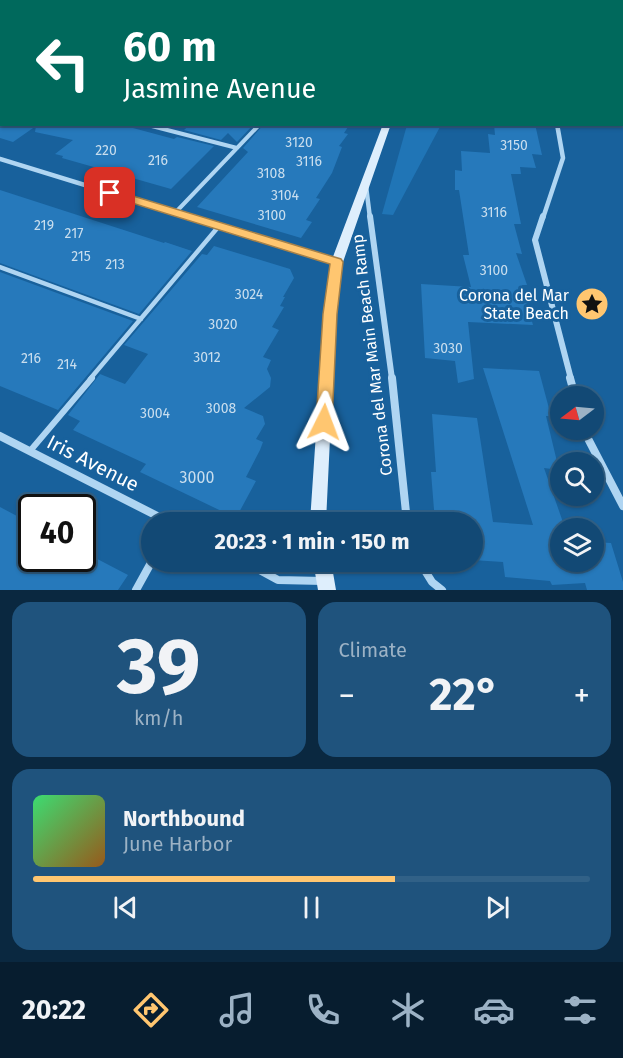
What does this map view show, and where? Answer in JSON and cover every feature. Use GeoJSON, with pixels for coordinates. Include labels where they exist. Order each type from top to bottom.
{"type":"FeatureCollection","features":[{"type":"Feature","properties":{"kind":"street"},"geometry":{"type":"LineString","coordinates":[[319,512],[330,314],[337,262],[386,126]]}},
{"type":"Feature","properties":{"kind":"street"},"geometry":{"type":"LineString","coordinates":[[556,126],[563,158],[535,240],[572,386]]}},
{"type":"Feature","properties":{"kind":"street"},"geometry":{"type":"LineString","coordinates":[[0,159],[337,262]]}},
{"type":"Feature","properties":{"kind":"street","name":"Corona del Mar Main Beach Ramp"},"geometry":{"type":"LineString","coordinates":[[365,184],[388,348],[406,512]]}},
{"type":"Feature","properties":{"kind":"street","name":"Iris Avenue"},"geometry":{"type":"LineString","coordinates":[[0,436],[151,512]]}},
{"type":"Feature","properties":{"kind":"street"},"geometry":{"type":"LineString","coordinates":[[590,440],[623,506]]}},
{"type":"Feature","properties":{"kind":"street"},"geometry":{"type":"LineString","coordinates":[[136,590],[146,572]]}},
{"type":"Feature","properties":{"kind":"street"},"geometry":{"type":"LineString","coordinates":[[263,572],[278,580],[325,586]]}},
{"type":"Feature","properties":{"kind":"street"},"geometry":{"type":"LineString","coordinates":[[426,572],[432,582],[442,590]]}},
{"type":"Feature","properties":{"kind":"lane"},"geometry":{"type":"LineString","coordinates":[[152,126],[237,148]]}},
{"type":"Feature","properties":{"kind":"lane"},"geometry":{"type":"LineString","coordinates":[[175,213],[258,126]]}},
{"type":"Feature","properties":{"kind":"lane"},"geometry":{"type":"LineString","coordinates":[[30,450],[219,226]]}},
{"type":"Feature","properties":{"kind":"lane"},"geometry":{"type":"LineString","coordinates":[[0,267],[141,319]]}},
{"type":"Feature","properties":{"kind":"shaded area"},"geometry":{"type":"Polygon","coordinates":[[[407,126],[440,126],[393,215],[382,214],[407,126]]]}},
{"type":"Feature","properties":{"kind":"building"},"geometry":{"type":"Polygon","coordinates":[[[0,126],[36,126],[13,142],[0,138],[0,126]]]}},
{"type":"Feature","properties":{"kind":"building"},"geometry":{"type":"Polygon","coordinates":[[[36,126],[125,126],[174,139],[177,137],[214,146],[171,189],[62,158],[63,156],[55,154],[73,140],[35,132],[36,126]]]}},
{"type":"Feature","properties":{"kind":"building"},"geometry":{"type":"Polygon","coordinates":[[[189,126],[252,126],[237,142],[228,133],[221,140],[184,130],[189,126]]]}},
{"type":"Feature","properties":{"kind":"building"},"geometry":{"type":"Polygon","coordinates":[[[262,126],[349,126],[344,133],[348,134],[339,146],[342,147],[332,173],[316,198],[320,199],[306,220],[312,222],[301,238],[197,207],[248,152],[243,148],[262,126]]]}},
{"type":"Feature","properties":{"kind":"building"},"geometry":{"type":"Polygon","coordinates":[[[494,126],[535,126],[542,155],[532,154],[536,168],[520,167],[521,174],[511,174],[521,224],[514,224],[522,254],[516,253],[527,285],[522,285],[533,325],[468,322],[474,379],[458,383],[455,361],[425,358],[421,284],[471,287],[463,255],[469,255],[459,190],[455,190],[455,170],[462,171],[461,151],[490,153],[488,134],[495,135],[494,126]]]}},
{"type":"Feature","properties":{"kind":"building"},"geometry":{"type":"Polygon","coordinates":[[[0,190],[192,251],[139,314],[0,263],[0,190]]]}},
{"type":"Feature","properties":{"kind":"building"},"geometry":{"type":"Polygon","coordinates":[[[214,246],[290,269],[294,278],[283,297],[285,297],[280,306],[284,307],[272,327],[279,330],[263,357],[271,360],[267,369],[271,378],[270,387],[244,408],[263,416],[265,424],[256,439],[263,442],[246,477],[256,481],[239,512],[223,512],[140,472],[146,464],[73,430],[80,421],[68,415],[100,374],[125,384],[148,354],[124,345],[202,254],[207,255],[214,246]]]}},
{"type":"Feature","properties":{"kind":"building"},"geometry":{"type":"Polygon","coordinates":[[[0,272],[133,321],[58,410],[0,386],[0,272]]]}},
{"type":"Feature","properties":{"kind":"building"},"geometry":{"type":"Polygon","coordinates":[[[483,368],[539,371],[550,412],[550,416],[546,416],[555,452],[550,452],[550,469],[544,468],[550,485],[550,506],[557,506],[562,518],[550,518],[550,572],[604,572],[604,543],[611,543],[623,582],[623,590],[587,590],[585,583],[552,585],[550,581],[505,577],[503,562],[483,561],[483,512],[434,512],[431,472],[436,472],[432,414],[477,418],[493,522],[533,525],[483,368]]]}},
{"type":"Feature","properties":{"kind":"building"},"geometry":{"type":"Polygon","coordinates":[[[0,507],[18,517],[18,572],[96,572],[96,558],[128,575],[118,590],[0,590],[0,507]]]}},
{"type":"Feature","properties":{"kind":"place","name":"Corona del Mar State Beach"},"geometry":{"type":"Point","coordinates":[592,304]}},
{"type":"Feature","properties":{"kind":"route"},"geometry":{"type":"LineString","coordinates":[[110,193],[337,262],[330,314],[324,422]]}}]}
